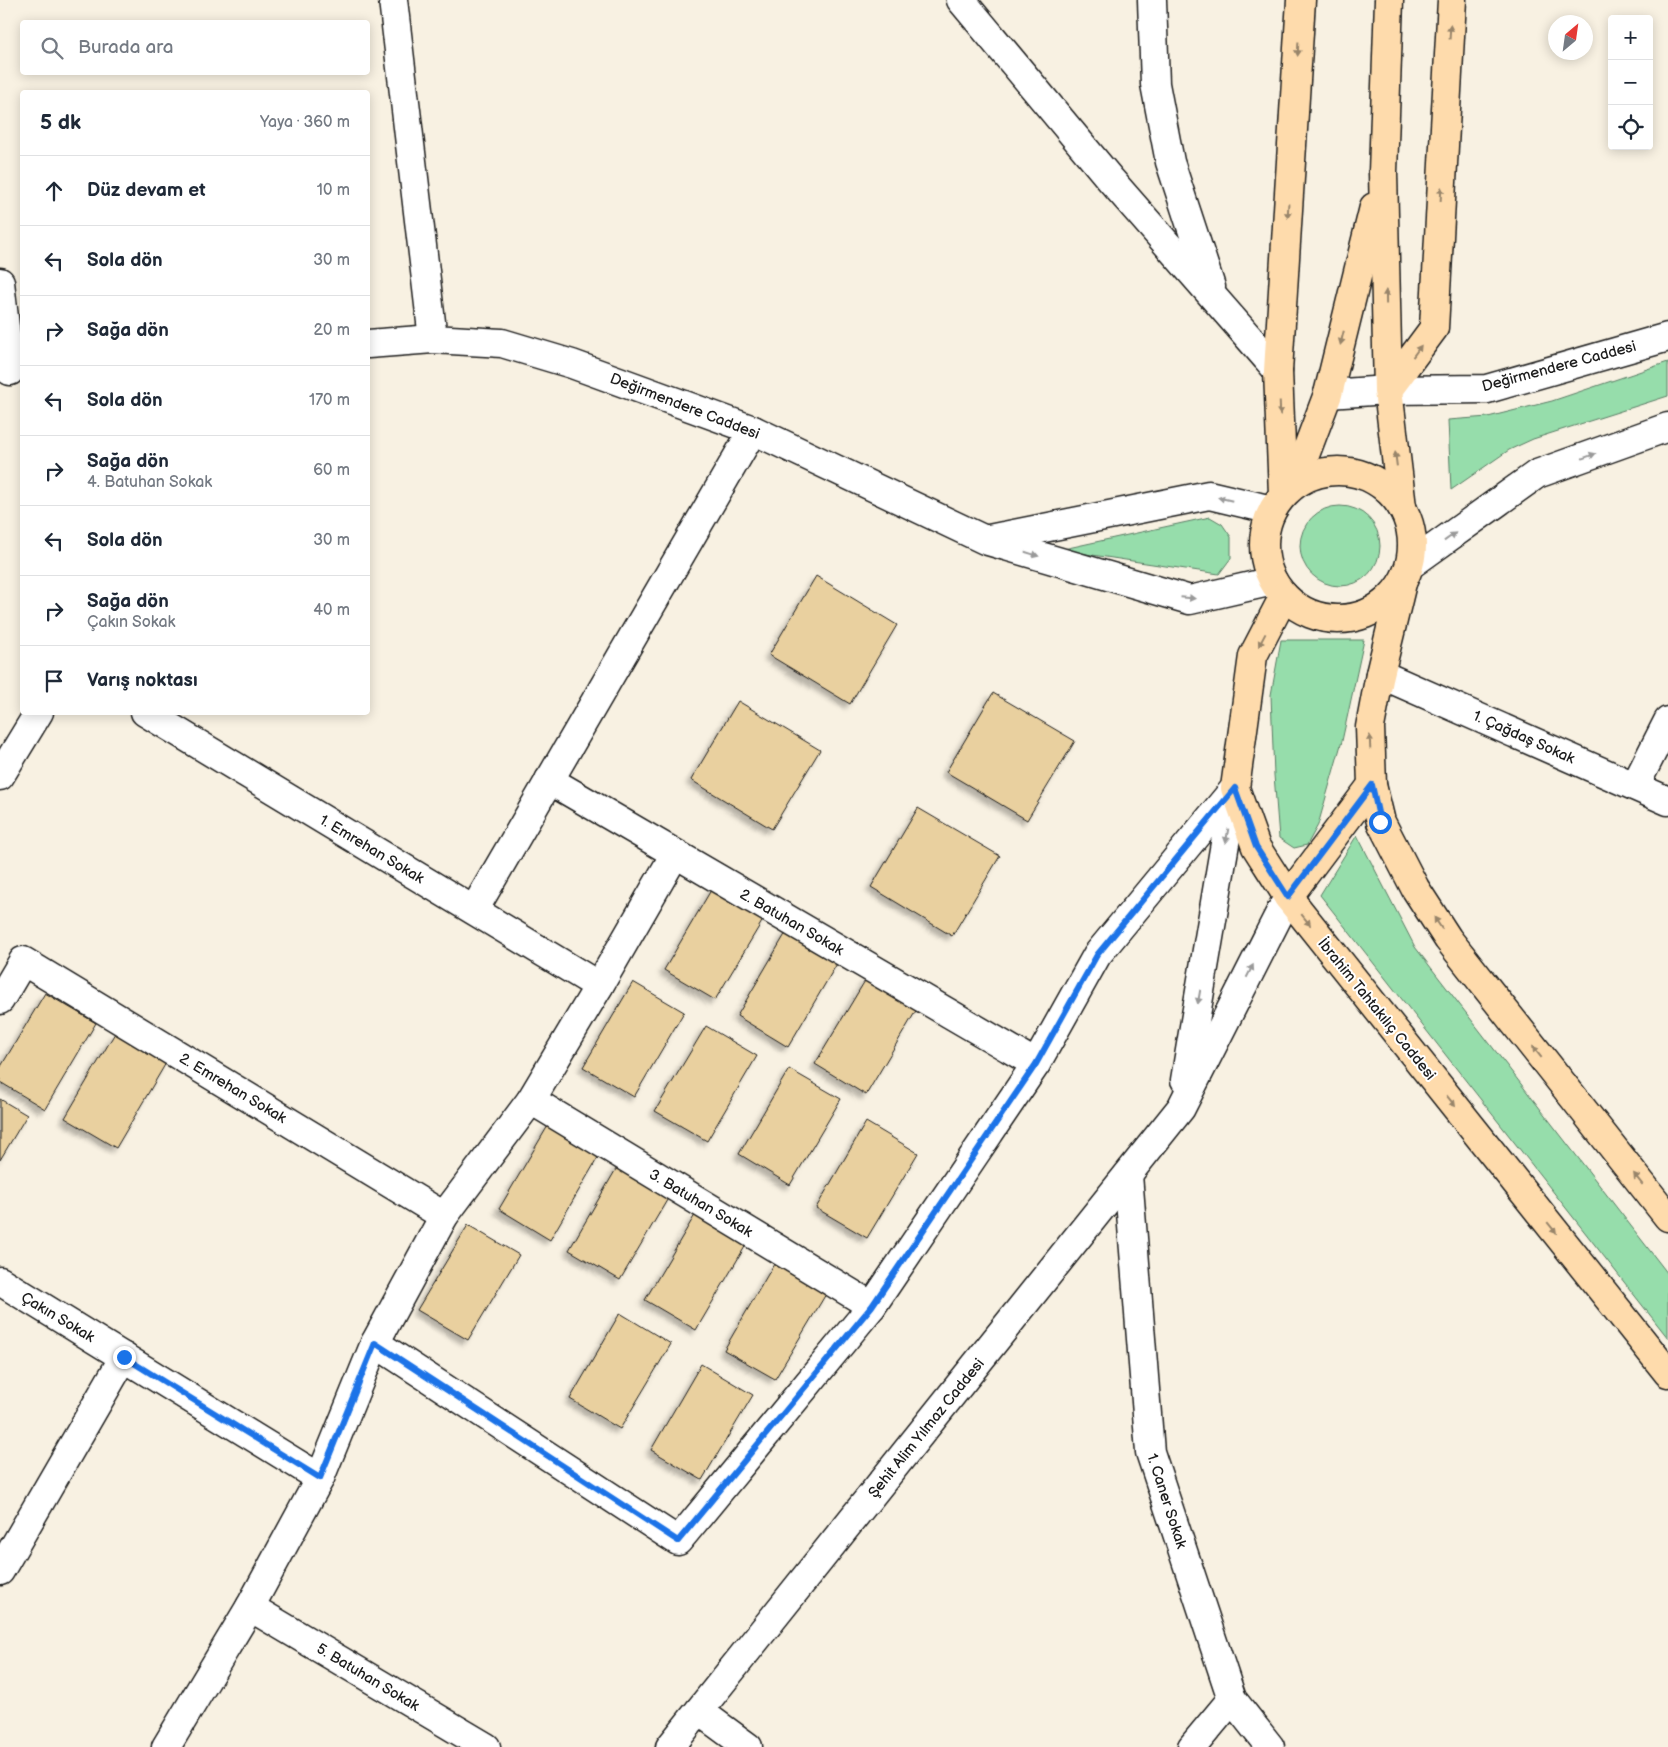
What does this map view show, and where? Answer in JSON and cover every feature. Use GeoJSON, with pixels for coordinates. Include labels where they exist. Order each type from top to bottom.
{"type":"FeatureCollection","features":[{"type":"Feature","properties":{"kind":"main road"},"geometry":{"type":"LineString","coordinates":[[1283,496],[1278,371],[1300,0]]}},
{"type":"Feature","properties":{"kind":"main road"},"geometry":{"type":"LineString","coordinates":[[1388,0],[1383,172],[1388,390],[1402,507]]}},
{"type":"Feature","properties":{"kind":"main road"},"geometry":{"type":"LineString","coordinates":[[1388,390],[1434,328],[1452,0]]}},
{"type":"Feature","properties":{"kind":"main road"},"geometry":{"type":"LineString","coordinates":[[1383,172],[1328,394],[1283,496],[1265,527],[1263,546],[1266,564],[1279,589],[1300,609],[1336,620],[1356,617],[1374,610],[1390,598],[1406,574]]}},
{"type":"Feature","properties":{"kind":"main road"},"geometry":{"type":"LineString","coordinates":[[1283,496],[1308,477],[1325,472],[1343,470],[1361,474],[1377,482],[1391,493],[1402,507],[1410,525],[1413,545],[1380,674],[1370,727],[1372,785],[1380,822],[1415,888],[1448,939],[1668,1217]]}},
{"type":"Feature","properties":{"kind":"main road","name":"İbrahim Tahtakılıç Caddesi"},"geometry":{"type":"LineString","coordinates":[[1279,589],[1253,656],[1235,788],[1256,847],[1288,897],[1668,1373]]}},
{"type":"Feature","properties":{"kind":"main road"},"geometry":{"type":"LineString","coordinates":[[1288,897],[1372,785]]}},
{"type":"Feature","properties":{"kind":"street"},"geometry":{"type":"LineString","coordinates":[[392,0],[433,339]]}},
{"type":"Feature","properties":{"kind":"street"},"geometry":{"type":"LineString","coordinates":[[961,0],[1110,179],[1278,371]]}},
{"type":"Feature","properties":{"kind":"street"},"geometry":{"type":"LineString","coordinates":[[1152,0],[1155,84],[1170,162],[1215,297]]}},
{"type":"Feature","properties":{"kind":"street"},"geometry":{"type":"LineString","coordinates":[[0,282],[11,371]]}},
{"type":"Feature","properties":{"kind":"street","name":"Değirmendere Caddesi"},"geometry":{"type":"LineString","coordinates":[[1328,394],[1388,390],[1487,389],[1668,336]]}},
{"type":"Feature","properties":{"kind":"street","name":"Değirmendere Caddesi"},"geometry":{"type":"LineString","coordinates":[[370,344],[433,339],[502,343],[572,364],[752,430],[985,540],[1190,600],[1279,589]]}},
{"type":"Feature","properties":{"kind":"street"},"geometry":{"type":"LineString","coordinates":[[1406,574],[1537,474],[1668,427]]}},
{"type":"Feature","properties":{"kind":"street"},"geometry":{"type":"LineString","coordinates":[[474,910],[752,430]]}},
{"type":"Feature","properties":{"kind":"street"},"geometry":{"type":"LineString","coordinates":[[985,540],[1209,495],[1283,496]]}},
{"type":"Feature","properties":{"kind":"street","name":"1. Çağdaş Sokak"},"geometry":{"type":"LineString","coordinates":[[1380,674],[1668,801]]}},
{"type":"Feature","properties":{"kind":"street"},"geometry":{"type":"LineString","coordinates":[[0,776],[37,715]]}},
{"type":"Feature","properties":{"kind":"street","name":"1. Emrehan Sokak"},"geometry":{"type":"LineString","coordinates":[[150,715],[600,986]]}},
{"type":"Feature","properties":{"kind":"street"},"geometry":{"type":"LineString","coordinates":[[1635,786],[1668,721]]}},
{"type":"Feature","properties":{"kind":"street","name":"2. Batuhan Sokak"},"geometry":{"type":"LineString","coordinates":[[549,780],[1036,1064]]}},
{"type":"Feature","properties":{"kind":"street"},"geometry":{"type":"LineString","coordinates":[[375,1343],[678,1541],[872,1306],[1036,1064],[1097,955],[1235,788]]}},
{"type":"Feature","properties":{"kind":"street"},"geometry":{"type":"LineString","coordinates":[[1181,1108],[1235,788]]}},
{"type":"Feature","properties":{"kind":"street"},"geometry":{"type":"LineString","coordinates":[[166,1747],[250,1607],[320,1478],[375,1343],[444,1216],[530,1100],[600,986],[675,854]]}},
{"type":"Feature","properties":{"kind":"street","name":"Şehit Alim Yılmaz Caddesi"},"geometry":{"type":"LineString","coordinates":[[670,1747],[1181,1108],[1288,897]]}},
{"type":"Feature","properties":{"kind":"street","name":"2. Emrehan Sokak"},"geometry":{"type":"LineString","coordinates":[[0,1000],[23,961],[444,1216]]}},
{"type":"Feature","properties":{"kind":"street","name":"3. Batuhan Sokak"},"geometry":{"type":"LineString","coordinates":[[530,1100],[872,1306]]}},
{"type":"Feature","properties":{"kind":"street","name":"1. Caner Sokak"},"geometry":{"type":"LineString","coordinates":[[1128,1175],[1150,1452],[1232,1699],[1270,1747]]}},
{"type":"Feature","properties":{"kind":"street","name":"Çakın Sokak"},"geometry":{"type":"LineString","coordinates":[[0,1281],[320,1478]]}},
{"type":"Feature","properties":{"kind":"street"},"geometry":{"type":"LineString","coordinates":[[0,1571],[124,1357]]}},
{"type":"Feature","properties":{"kind":"street","name":"5. Batuhan Sokak"},"geometry":{"type":"LineString","coordinates":[[250,1607],[486,1747]]}},
{"type":"Feature","properties":{"kind":"street"},"geometry":{"type":"LineString","coordinates":[[1192,1747],[1232,1699]]}},
{"type":"Feature","properties":{"kind":"street"},"geometry":{"type":"LineString","coordinates":[[699,1711],[748,1747]]}},
{"type":"Feature","properties":{"kind":"green space"},"geometry":{"type":"Polygon","coordinates":[[[1668,362],[1668,396],[1533,439],[1509,450],[1451,490],[1448,420],[1488,417],[1552,401],[1668,362]]]}},
{"type":"Feature","properties":{"kind":"green space"},"geometry":{"type":"Polygon","coordinates":[[[1340,506],[1355,509],[1368,518],[1377,531],[1380,546],[1377,561],[1368,574],[1355,583],[1340,586],[1325,583],[1312,574],[1303,561],[1300,546],[1303,531],[1312,518],[1325,509],[1340,506]]]}},
{"type":"Feature","properties":{"kind":"green space"},"geometry":{"type":"Polygon","coordinates":[[[1210,517],[1222,524],[1231,537],[1231,558],[1219,574],[1059,550],[1210,517]]]}},
{"type":"Feature","properties":{"kind":"green space"},"geometry":{"type":"Polygon","coordinates":[[[1281,640],[1364,640],[1342,741],[1318,825],[1307,845],[1294,848],[1279,838],[1274,775],[1271,695],[1281,640]]]}},
{"type":"Feature","properties":{"kind":"green space"},"geometry":{"type":"Polygon","coordinates":[[[1357,835],[1415,947],[1668,1274],[1668,1338],[1320,895],[1357,835]]]}},
{"type":"Feature","properties":{"kind":"building"},"geometry":{"type":"Polygon","coordinates":[[[816,576],[897,625],[850,704],[769,655],[816,576]]]}},
{"type":"Feature","properties":{"kind":"building"},"geometry":{"type":"Polygon","coordinates":[[[993,693],[1075,741],[1027,820],[946,772],[993,693]]]}},
{"type":"Feature","properties":{"kind":"building"},"geometry":{"type":"Polygon","coordinates":[[[738,701],[820,750],[772,829],[691,780],[738,701]]]}},
{"type":"Feature","properties":{"kind":"building"},"geometry":{"type":"Polygon","coordinates":[[[918,808],[1000,856],[952,936],[871,887],[918,808]]]}},
{"type":"Feature","properties":{"kind":"building"},"geometry":{"type":"Polygon","coordinates":[[[714,885],[766,915],[715,1000],[664,970],[714,885]]]}},
{"type":"Feature","properties":{"kind":"building"},"geometry":{"type":"Polygon","coordinates":[[[787,931],[838,962],[788,1047],[737,1016],[787,931]]]}},
{"type":"Feature","properties":{"kind":"building"},"geometry":{"type":"Polygon","coordinates":[[[866,979],[917,1009],[866,1095],[815,1064],[866,979]]]}},
{"type":"Feature","properties":{"kind":"building"},"geometry":{"type":"Polygon","coordinates":[[[633,982],[684,1012],[634,1097],[583,1067],[633,982]]]}},
{"type":"Feature","properties":{"kind":"building"},"geometry":{"type":"Polygon","coordinates":[[[45,993],[96,1023],[45,1109],[0,1082],[0,1068],[45,993]]]}},
{"type":"Feature","properties":{"kind":"building"},"geometry":{"type":"Polygon","coordinates":[[[706,1026],[757,1056],[707,1141],[655,1111],[706,1026]]]}},
{"type":"Feature","properties":{"kind":"building"},"geometry":{"type":"Polygon","coordinates":[[[115,1033],[166,1063],[116,1148],[65,1118],[115,1033]]]}},
{"type":"Feature","properties":{"kind":"building"},"geometry":{"type":"Polygon","coordinates":[[[789,1069],[841,1099],[790,1185],[739,1154],[789,1069]]]}},
{"type":"Feature","properties":{"kind":"building"},"geometry":{"type":"Polygon","coordinates":[[[0,1099],[27,1115],[0,1160],[0,1099]]]}},
{"type":"Feature","properties":{"kind":"building"},"geometry":{"type":"Polygon","coordinates":[[[866,1122],[918,1153],[867,1238],[816,1208],[866,1122]]]}},
{"type":"Feature","properties":{"kind":"building"},"geometry":{"type":"Polygon","coordinates":[[[549,1124],[600,1154],[550,1240],[499,1209],[549,1124]]]}},
{"type":"Feature","properties":{"kind":"building"},"geometry":{"type":"Polygon","coordinates":[[[619,1164],[670,1195],[620,1280],[569,1250],[619,1164]]]}},
{"type":"Feature","properties":{"kind":"building"},"geometry":{"type":"Polygon","coordinates":[[[695,1215],[746,1245],[696,1330],[645,1300],[695,1215]]]}},
{"type":"Feature","properties":{"kind":"building"},"geometry":{"type":"Polygon","coordinates":[[[468,1225],[519,1255],[468,1340],[417,1310],[468,1225]]]}},
{"type":"Feature","properties":{"kind":"building"},"geometry":{"type":"Polygon","coordinates":[[[774,1264],[826,1294],[775,1379],[724,1350],[774,1264]]]}},
{"type":"Feature","properties":{"kind":"building"},"geometry":{"type":"Polygon","coordinates":[[[620,1313],[671,1344],[620,1429],[570,1399],[620,1313]]]}},
{"type":"Feature","properties":{"kind":"building"},"geometry":{"type":"Polygon","coordinates":[[[701,1364],[753,1395],[702,1480],[651,1450],[701,1364]]]}},
{"type":"Feature","properties":{"kind":"route"},"geometry":{"type":"LineString","coordinates":[[124,1357],[320,1478],[375,1343],[678,1541],[872,1306],[1036,1064],[1097,955],[1235,788],[1256,847],[1288,897],[1372,785],[1380,822]]}}]}
